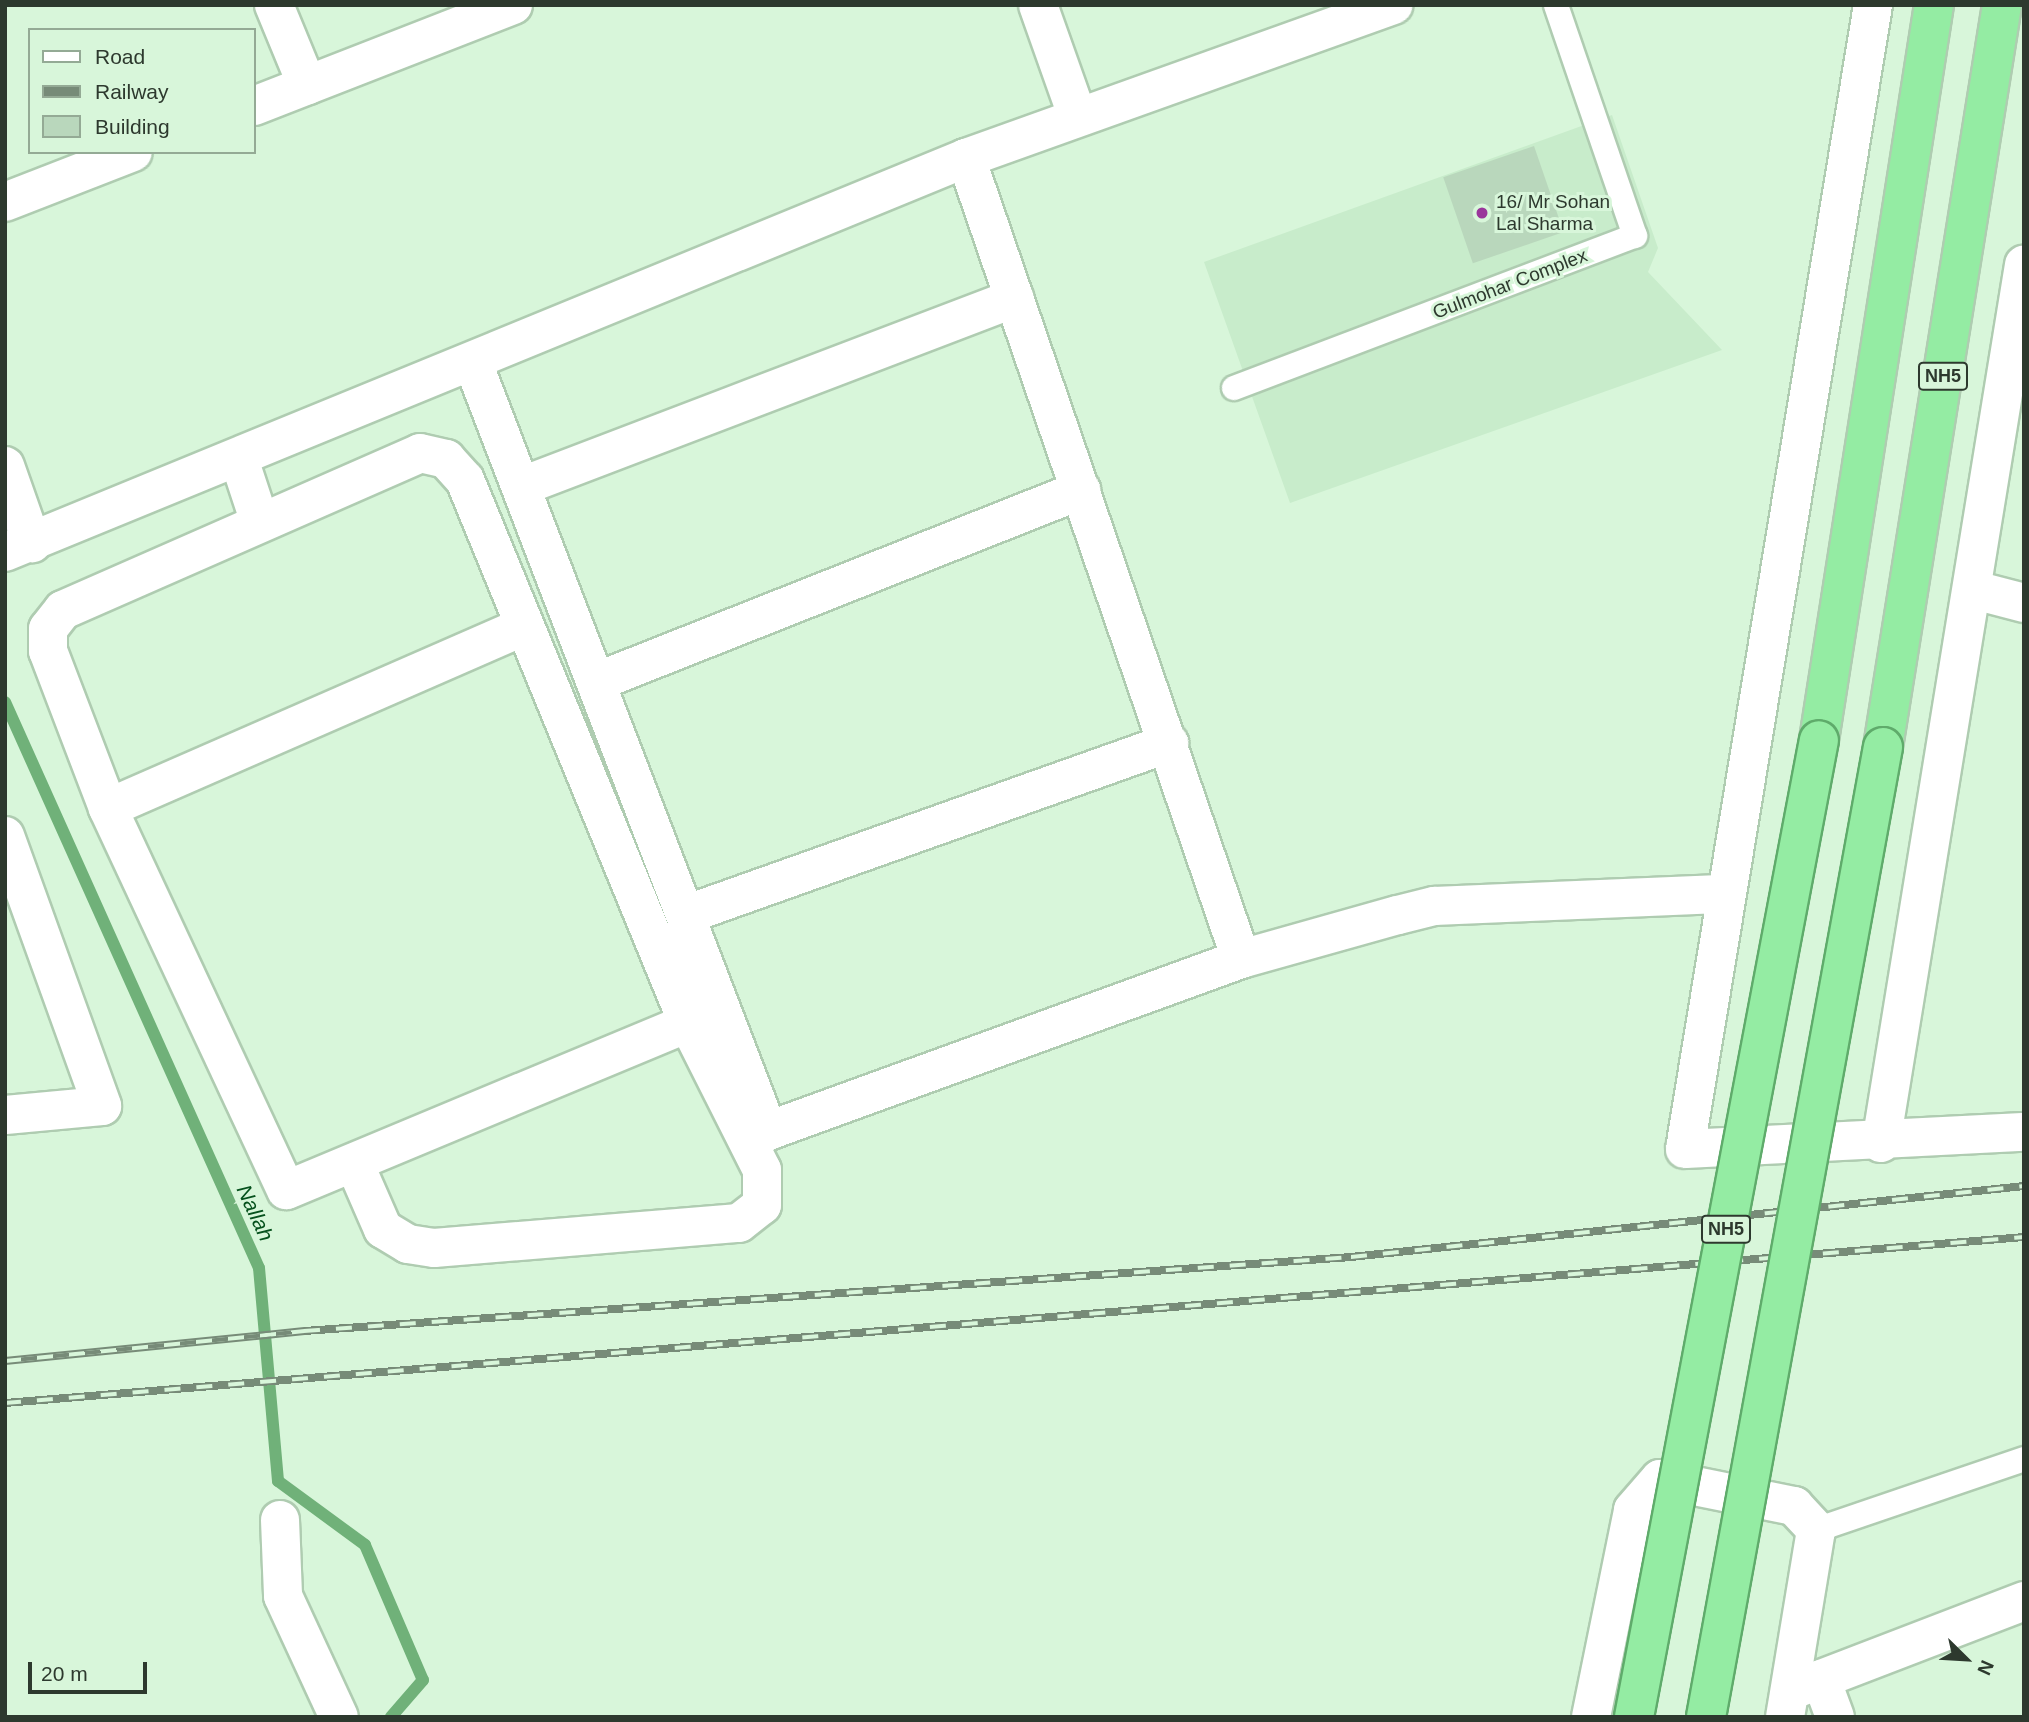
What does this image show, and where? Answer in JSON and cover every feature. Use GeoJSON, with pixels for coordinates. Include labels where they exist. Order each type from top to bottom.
{"type":"FeatureCollection","features":[{"type":"Feature","properties":{"kind":"highway","name":"NH5"},"geometry":{"type":"LineString","coordinates":[[1634,1717],[1819,740],[1934,5]]}},
{"type":"Feature","properties":{"kind":"highway","name":"NH5"},"geometry":{"type":"LineString","coordinates":[[1706,1717],[1884,747],[2002,5]]}},
{"type":"Feature","properties":{"kind":"street"},"geometry":{"type":"LineString","coordinates":[[274,5],[307,85]]}},
{"type":"Feature","properties":{"kind":"street"},"geometry":{"type":"LineString","coordinates":[[256,105],[513,5]]}},
{"type":"Feature","properties":{"kind":"street"},"geometry":{"type":"LineString","coordinates":[[1038,5],[1077,115]]}},
{"type":"Feature","properties":{"kind":"street"},"geometry":{"type":"LineString","coordinates":[[5,466],[19,548],[966,158],[1354,12],[1392,5]]}},
{"type":"Feature","properties":{"kind":"street"},"geometry":{"type":"LineString","coordinates":[[1873,5],[1685,1149],[1881,1143],[2024,1132]]}},
{"type":"Feature","properties":{"kind":"street"},"geometry":{"type":"LineString","coordinates":[[5,202],[129,154]]}},
{"type":"Feature","properties":{"kind":"street"},"geometry":{"type":"LineString","coordinates":[[966,158],[1241,959]]}},
{"type":"Feature","properties":{"kind":"street"},"geometry":{"type":"LineString","coordinates":[[1881,1143],[2024,265]]}},
{"type":"Feature","properties":{"kind":"street"},"geometry":{"type":"LineString","coordinates":[[525,485],[1014,298]]}},
{"type":"Feature","properties":{"kind":"street"},"geometry":{"type":"LineString","coordinates":[[473,363],[525,485],[596,682],[768,1131],[1241,959],[1435,906],[1725,894]]}},
{"type":"Feature","properties":{"kind":"street"},"geometry":{"type":"LineString","coordinates":[[355,1165],[383,1229],[408,1244],[434,1248],[739,1223],[762,1205],[762,1170],[688,1023],[465,480],[446,459],[420,453],[63,610],[48,629],[48,651],[107,808],[286,1190],[355,1165],[688,1023]]}},
{"type":"Feature","properties":{"kind":"street"},"geometry":{"type":"LineString","coordinates":[[239,459],[260,523]]}},
{"type":"Feature","properties":{"kind":"street"},"geometry":{"type":"LineString","coordinates":[[596,682],[1081,490]]}},
{"type":"Feature","properties":{"kind":"street"},"geometry":{"type":"LineString","coordinates":[[1973,590],[2024,603]]}},
{"type":"Feature","properties":{"kind":"street"},"geometry":{"type":"LineString","coordinates":[[107,808],[524,626]]}},
{"type":"Feature","properties":{"kind":"street"},"geometry":{"type":"LineString","coordinates":[[685,915],[1169,743]]}},
{"type":"Feature","properties":{"kind":"street"},"geometry":{"type":"LineString","coordinates":[[5,836],[102,1106],[5,1115]]}},
{"type":"Feature","properties":{"kind":"street"},"geometry":{"type":"LineString","coordinates":[[1591,1717],[1633,1510],[1660,1479],[1794,1506],[1816,1530],[1799,1696]]}},
{"type":"Feature","properties":{"kind":"street"},"geometry":{"type":"LineString","coordinates":[[281,1520],[283,1596],[338,1717]]}},
{"type":"Feature","properties":{"kind":"street"},"geometry":{"type":"LineString","coordinates":[[1799,1696],[2024,1601]]}},
{"type":"Feature","properties":{"kind":"street"},"geometry":{"type":"LineString","coordinates":[[1799,1696],[1835,1717]]}},
{"type":"Feature","properties":{"kind":"lane","name":"Gulmohar Complex"},"geometry":{"type":"LineString","coordinates":[[1234,387],[1636,236],[1556,5]]}},
{"type":"Feature","properties":{"kind":"lane"},"geometry":{"type":"LineString","coordinates":[[1816,1530],[2024,1459]]}},
{"type":"Feature","properties":{"kind":"shaded area"},"geometry":{"type":"Polygon","coordinates":[[[1612,115],[1658,248],[1648,272],[1722,350],[1290,503],[1204,262],[1612,115]]]}},
{"type":"Feature","properties":{"kind":"building"},"geometry":{"type":"Polygon","coordinates":[[[1534,146],[1564,232],[1473,263],[1443,177],[1534,146]]]}},
{"type":"Feature","properties":{"kind":"waterway","name":"Nallah"},"geometry":{"type":"LineString","coordinates":[[5,702],[259,1268],[278,1481],[365,1545],[423,1680],[391,1717]]}},
{"type":"Feature","properties":{"kind":"railway"},"geometry":{"type":"LineString","coordinates":[[5,1361],[304,1331],[1351,1257],[2024,1186]]}},
{"type":"Feature","properties":{"kind":"railway"},"geometry":{"type":"LineString","coordinates":[[5,1403],[2024,1237]]}},
{"type":"Feature","properties":{"kind":"place","name":"16/ Mr Sohan Lal Sharma"},"geometry":{"type":"Point","coordinates":[1482,213]}}]}
